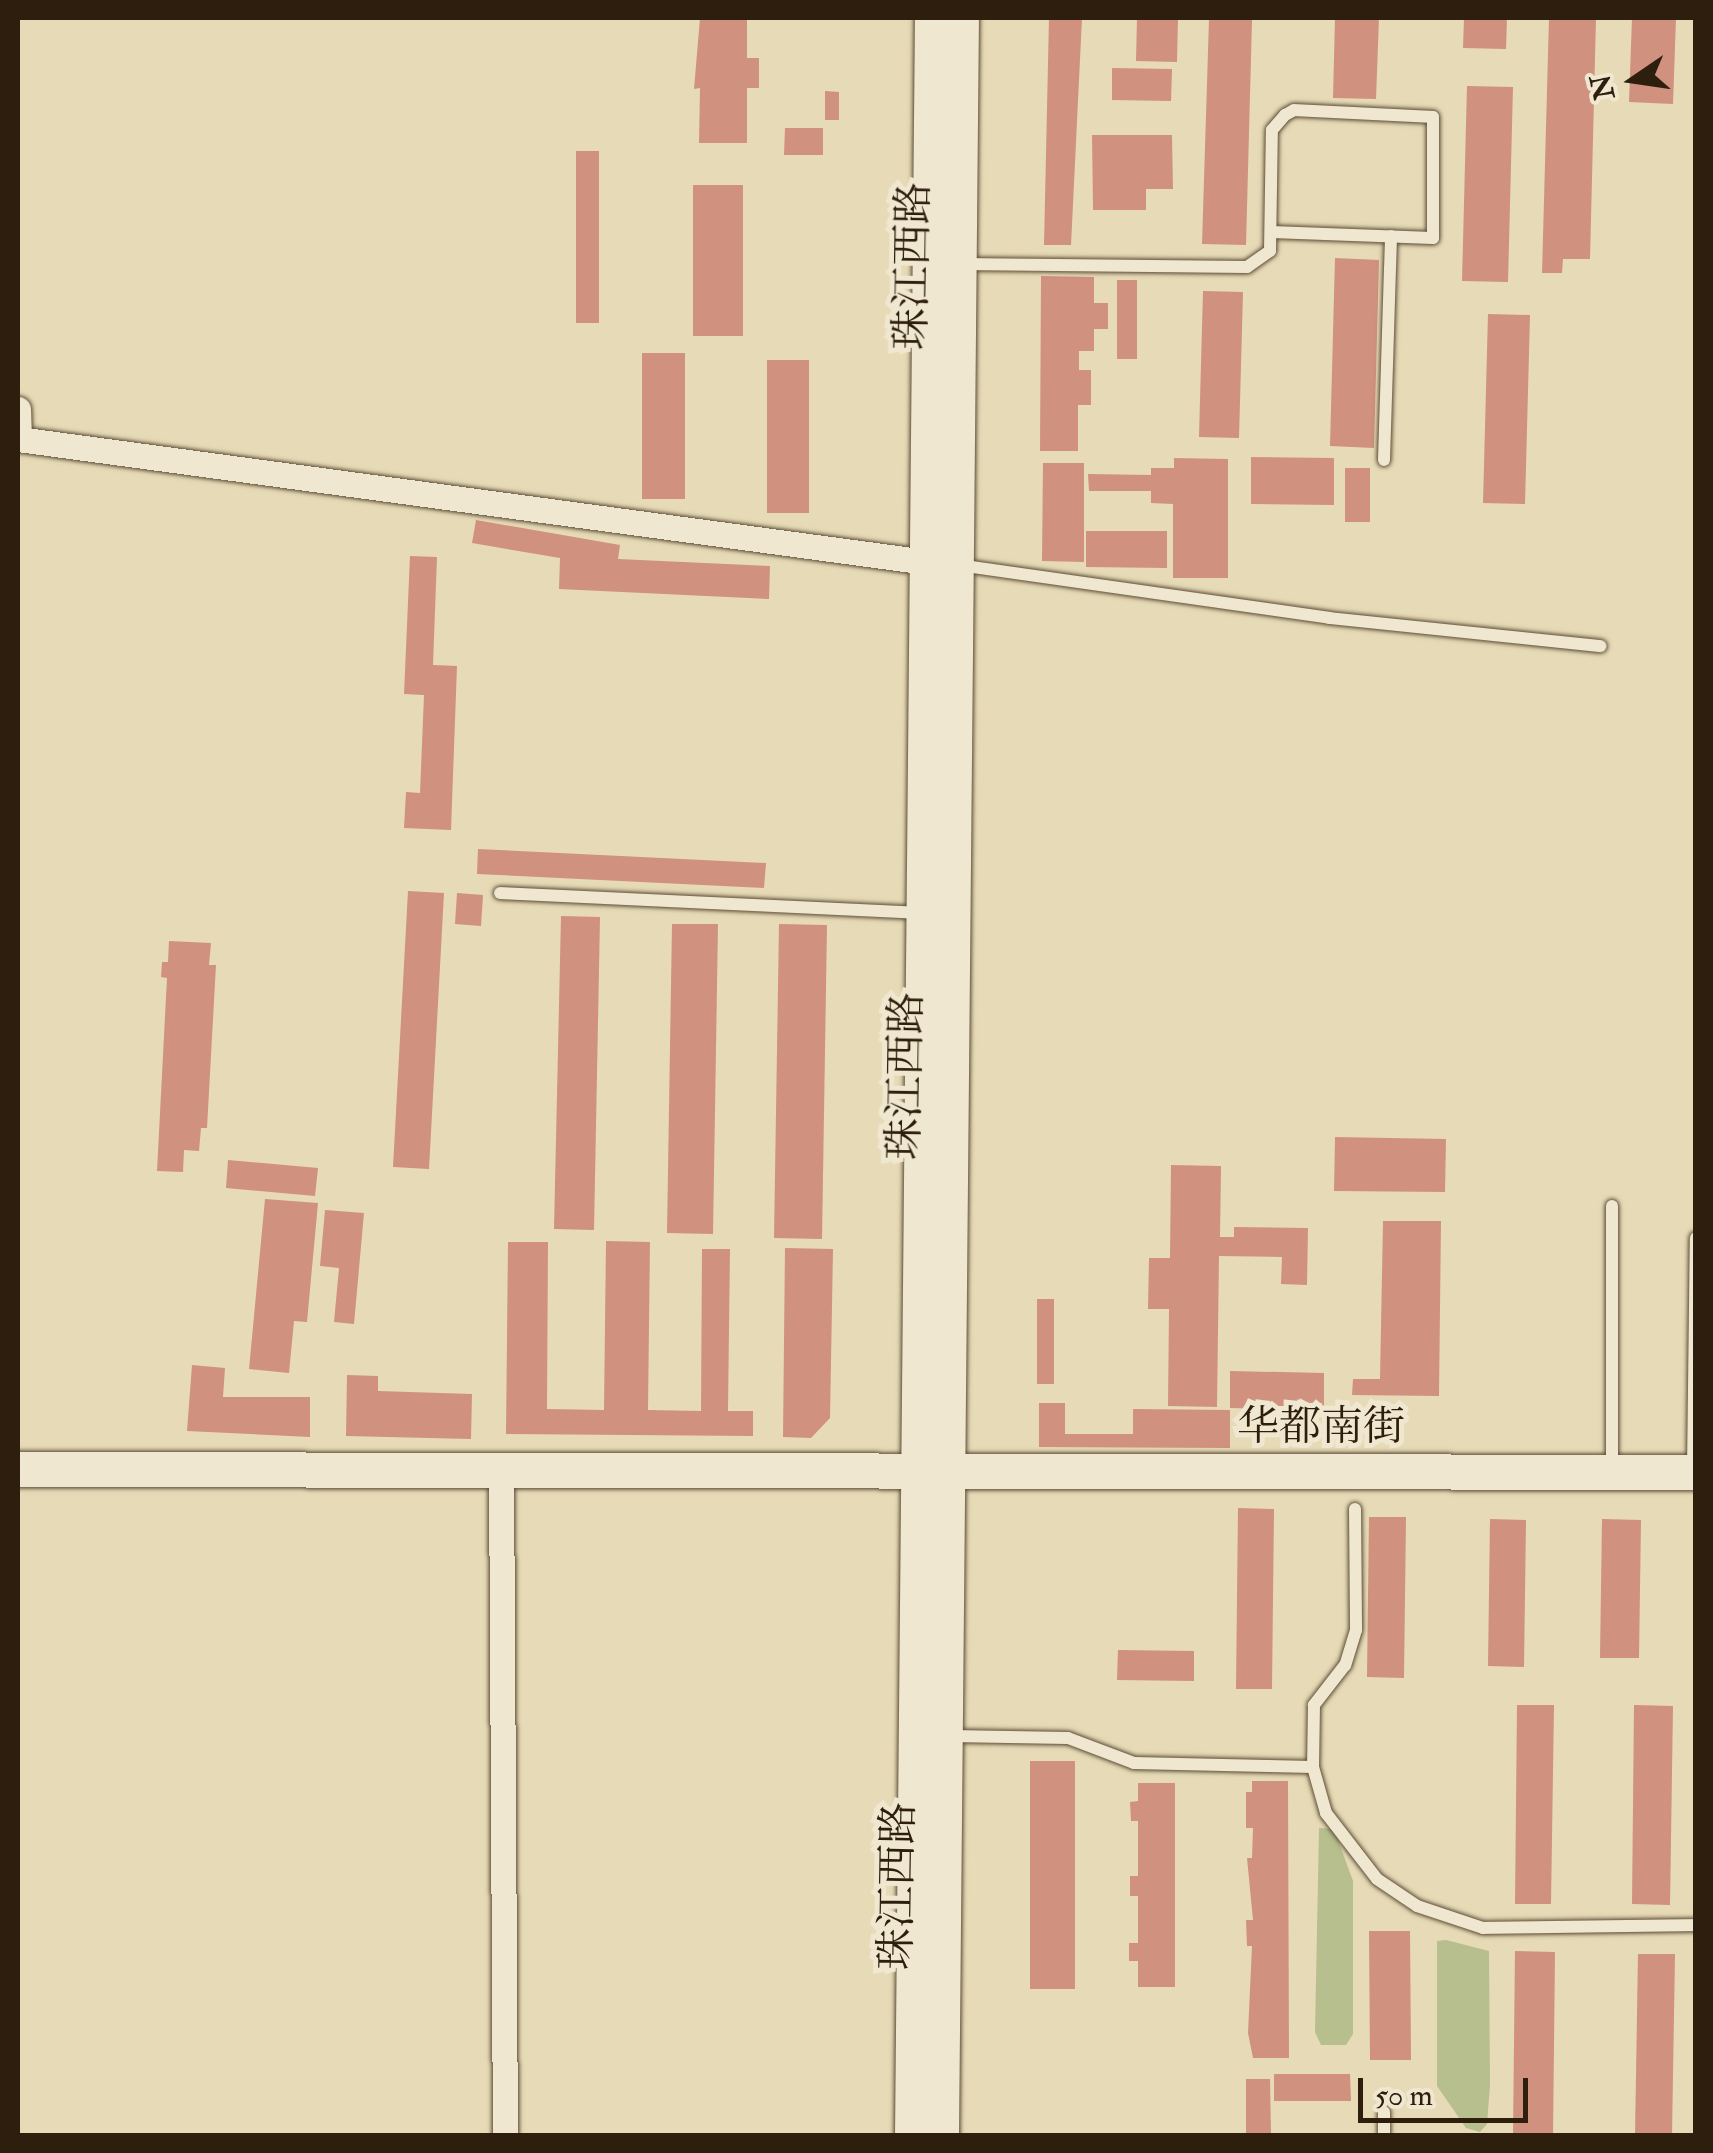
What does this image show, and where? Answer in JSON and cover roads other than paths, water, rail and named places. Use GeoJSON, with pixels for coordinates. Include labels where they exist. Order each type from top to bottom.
{"type":"FeatureCollection","features":[{"type":"Feature","properties":{"kind":"main road","name":"珠江西路"},"geometry":{"type":"LineString","coordinates":[[912,2136],[933,1471],[941,564],[932,18]]}},
{"type":"Feature","properties":{"kind":"main road","name":"珠江西路"},"geometry":{"type":"LineString","coordinates":[[941,2136],[945,1736],[933,1471],[923,913],[958,264],[961,18]]}},
{"type":"Feature","properties":{"kind":"main road","name":"华都南街"},"geometry":{"type":"LineString","coordinates":[[18,1469],[1694,1472]]}},
{"type":"Feature","properties":{"kind":"street"},"geometry":{"type":"LineString","coordinates":[[18,409],[18,439],[941,564]]}},
{"type":"Feature","properties":{"kind":"street"},"geometry":{"type":"LineString","coordinates":[[501,1470],[506,2136]]}},
{"type":"Feature","properties":{"kind":"lane"},"geometry":{"type":"LineString","coordinates":[[958,264],[1247,267],[1270,250],[1270,232],[1272,130],[1285,115],[1294,110],[1433,117],[1433,238],[1270,232]]}},
{"type":"Feature","properties":{"kind":"lane"},"geometry":{"type":"LineString","coordinates":[[1384,460],[1391,236]]}},
{"type":"Feature","properties":{"kind":"lane"},"geometry":{"type":"LineString","coordinates":[[941,564],[1329,618],[1601,646]]}},
{"type":"Feature","properties":{"kind":"lane"},"geometry":{"type":"LineString","coordinates":[[500,894],[923,913]]}},
{"type":"Feature","properties":{"kind":"lane"},"geometry":{"type":"LineString","coordinates":[[1612,1206],[1612,1472]]}},
{"type":"Feature","properties":{"kind":"lane"},"geometry":{"type":"LineString","coordinates":[[1694,1472],[1696,1238]]}},
{"type":"Feature","properties":{"kind":"lane"},"geometry":{"type":"LineString","coordinates":[[1355,1509],[1356,1630],[1345,1665],[1314,1705],[1312,1767],[1326,1812],[1376,1879],[1417,1906],[1483,1928],[1696,1925]]}},
{"type":"Feature","properties":{"kind":"lane"},"geometry":{"type":"LineString","coordinates":[[945,1736],[1068,1738],[1134,1763],[1312,1767]]}},
{"type":"Feature","properties":{"kind":"lane"},"geometry":{"type":"LineString","coordinates":[[1384,2112],[1384,2136]]}}]}
